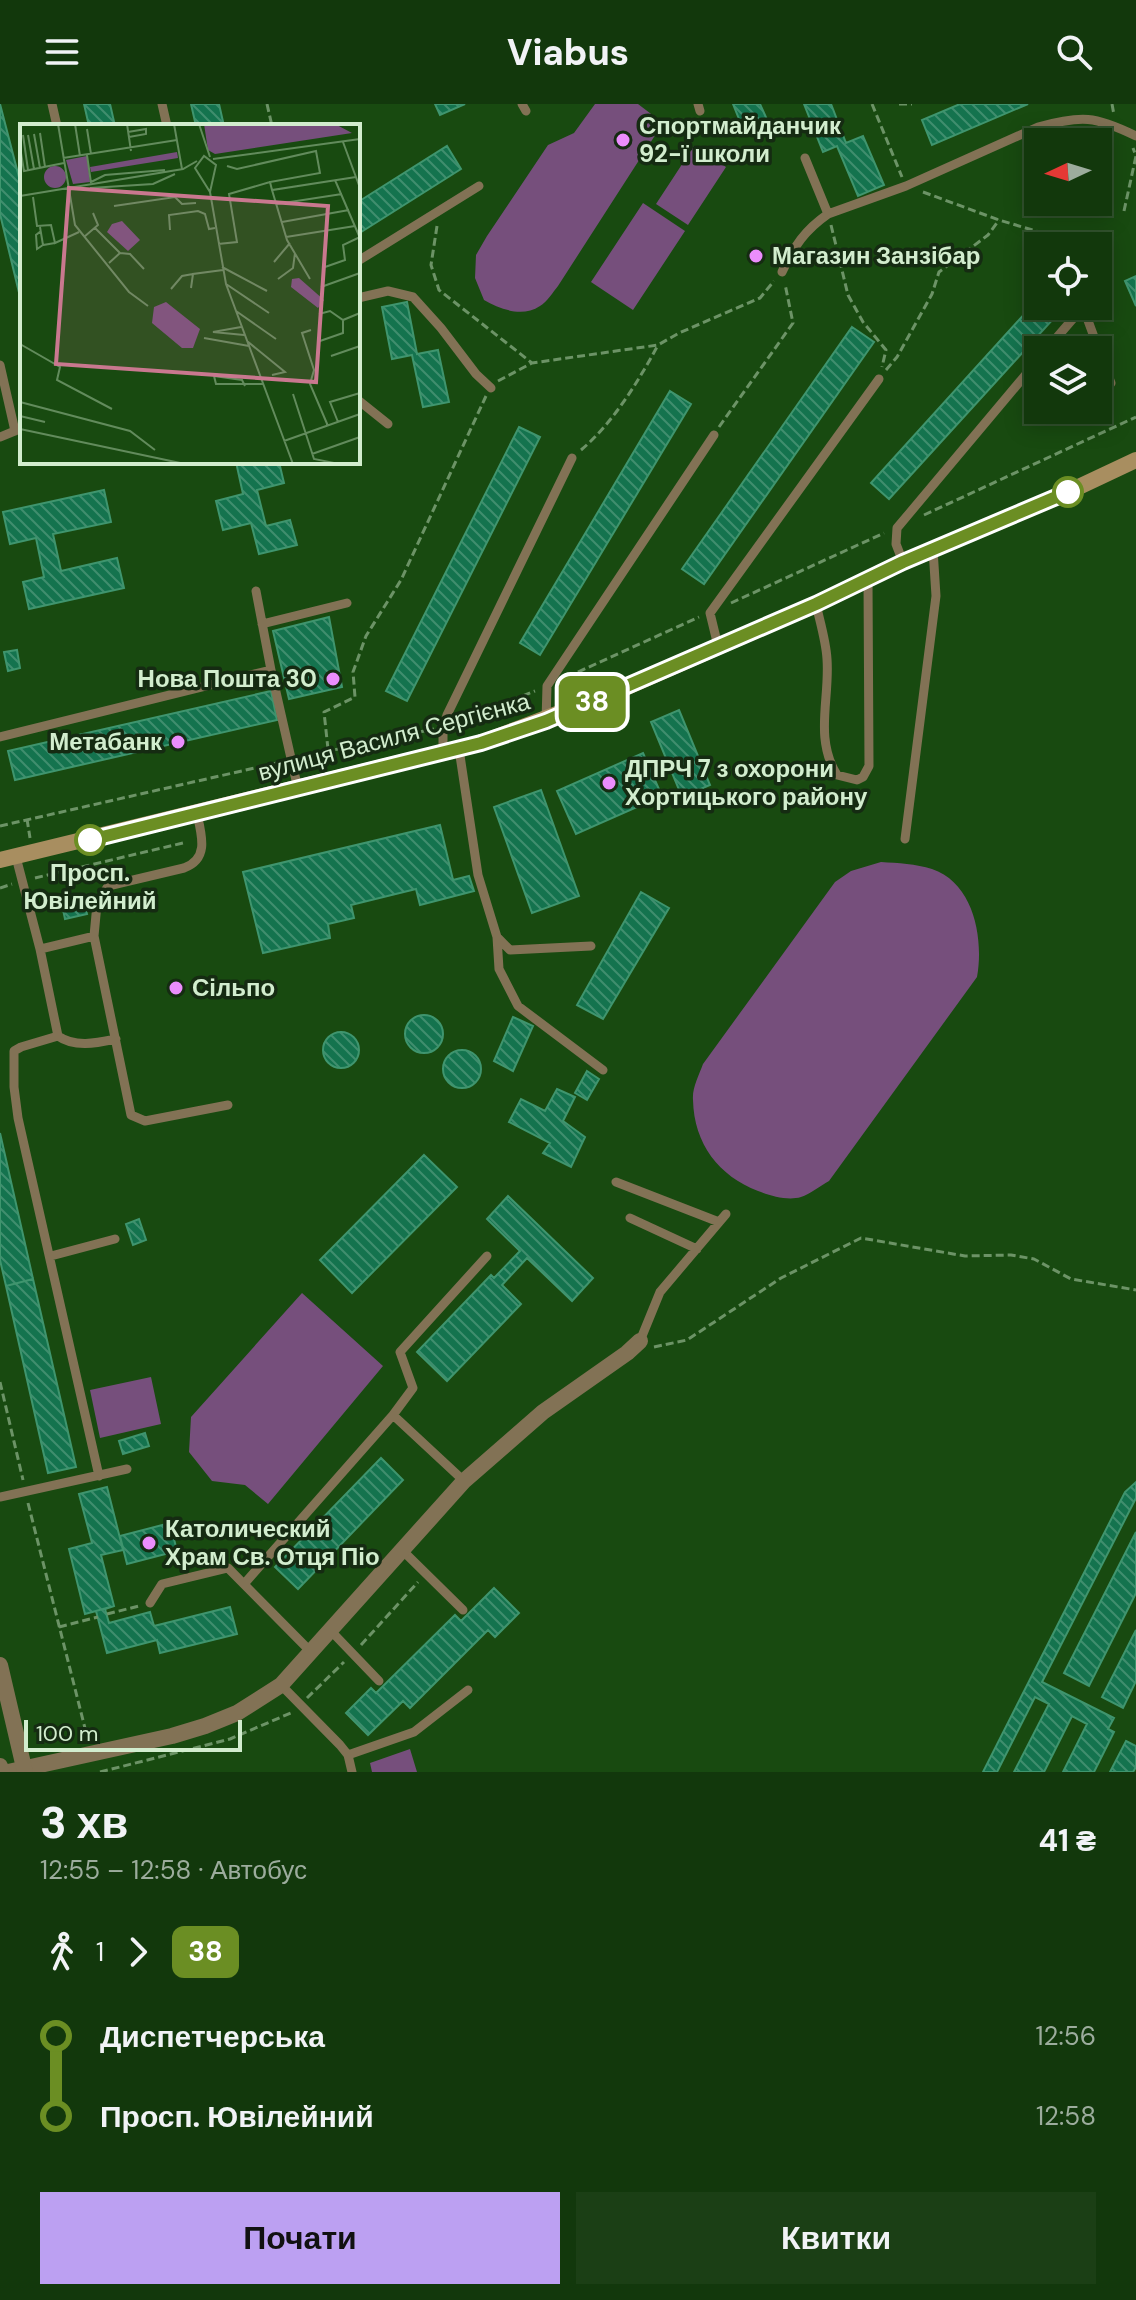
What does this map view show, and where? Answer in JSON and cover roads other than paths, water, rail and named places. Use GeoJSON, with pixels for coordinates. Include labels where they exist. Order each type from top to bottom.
{"type":"FeatureCollection","features":[{"type":"Feature","properties":{"kind":"main road","name":"вулиця Василя Сергієнка"},"geometry":{"type":"LineString","coordinates":[[8,859],[451,751],[546,721],[1136,460]]}},
{"type":"Feature","properties":{"kind":"street"},"geometry":{"type":"LineString","coordinates":[[0,1665],[19,1771],[172,1736],[237,1713],[281,1685],[464,1481],[543,1412],[640,1341]]}},
{"type":"Feature","properties":{"kind":"street"},"geometry":{"type":"LineString","coordinates":[[0,1766],[2,1772]]}},
{"type":"Feature","properties":{"kind":"lane"},"geometry":{"type":"LineString","coordinates":[[52,104],[57,124]]}},
{"type":"Feature","properties":{"kind":"lane"},"geometry":{"type":"LineString","coordinates":[[162,104],[167,124]]}},
{"type":"Feature","properties":{"kind":"lane"},"geometry":{"type":"LineString","coordinates":[[782,272],[794,245],[805,231],[828,214],[906,186],[1038,127],[1088,118],[1132,134]]}},
{"type":"Feature","properties":{"kind":"lane"},"geometry":{"type":"LineString","coordinates":[[805,158],[828,214]]}},
{"type":"Feature","properties":{"kind":"lane"},"geometry":{"type":"LineString","coordinates":[[360,260],[442,206],[479,186]]}},
{"type":"Feature","properties":{"kind":"lane"},"geometry":{"type":"LineString","coordinates":[[360,298],[388,291],[413,297],[491,388]]}},
{"type":"Feature","properties":{"kind":"lane"},"geometry":{"type":"LineString","coordinates":[[1058,336],[1083,307],[1094,336]]}},
{"type":"Feature","properties":{"kind":"lane"},"geometry":{"type":"LineString","coordinates":[[0,365],[18,430],[0,437]]}},
{"type":"Feature","properties":{"kind":"lane"},"geometry":{"type":"LineString","coordinates":[[903,562],[896,544],[897,528],[1024,377]]}},
{"type":"Feature","properties":{"kind":"lane"},"geometry":{"type":"LineString","coordinates":[[718,646],[710,613],[879,379]]}},
{"type":"Feature","properties":{"kind":"lane"},"geometry":{"type":"LineString","coordinates":[[360,402],[388,424]]}},
{"type":"Feature","properties":{"kind":"lane"},"geometry":{"type":"LineString","coordinates":[[546,721],[547,686],[714,435]]}},
{"type":"Feature","properties":{"kind":"lane"},"geometry":{"type":"LineString","coordinates":[[572,458],[443,728],[451,751],[478,875],[497,937],[499,969],[518,1006],[603,1070]]}},
{"type":"Feature","properties":{"kind":"lane"},"geometry":{"type":"LineString","coordinates":[[905,839],[936,596],[933,549]]}},
{"type":"Feature","properties":{"kind":"lane"},"geometry":{"type":"LineString","coordinates":[[816,604],[827,659],[823,733],[829,763],[837,775],[857,780],[863,777],[869,766],[868,580]]}},
{"type":"Feature","properties":{"kind":"lane"},"geometry":{"type":"LineString","coordinates":[[256,591],[298,789]]}},
{"type":"Feature","properties":{"kind":"lane"},"geometry":{"type":"LineString","coordinates":[[262,624],[347,603]]}},
{"type":"Feature","properties":{"kind":"lane"},"geometry":{"type":"LineString","coordinates":[[0,737],[271,670]]}},
{"type":"Feature","properties":{"kind":"lane"},"geometry":{"type":"LineString","coordinates":[[197,814],[201,834],[200,858],[195,864],[108,886],[97,904],[94,936],[129,1109],[136,1119],[145,1121],[228,1105]]}},
{"type":"Feature","properties":{"kind":"lane"},"geometry":{"type":"LineString","coordinates":[[8,859],[21,882],[40,949],[58,1036]]}},
{"type":"Feature","properties":{"kind":"lane"},"geometry":{"type":"LineString","coordinates":[[40,949],[94,936]]}},
{"type":"Feature","properties":{"kind":"lane"},"geometry":{"type":"LineString","coordinates":[[497,937],[510,950],[591,946]]}},
{"type":"Feature","properties":{"kind":"lane"},"geometry":{"type":"LineString","coordinates":[[99,1476],[18,1118],[13,1057],[14,1051],[21,1047],[58,1036],[68,1041],[91,1044],[116,1039]]}},
{"type":"Feature","properties":{"kind":"lane"},"geometry":{"type":"LineString","coordinates":[[616,1182],[719,1222]]}},
{"type":"Feature","properties":{"kind":"lane"},"geometry":{"type":"LineString","coordinates":[[640,1341],[660,1292],[726,1214]]}},
{"type":"Feature","properties":{"kind":"lane"},"geometry":{"type":"LineString","coordinates":[[630,1218],[697,1249]]}},
{"type":"Feature","properties":{"kind":"lane"},"geometry":{"type":"LineString","coordinates":[[51,1256],[115,1239]]}},
{"type":"Feature","properties":{"kind":"lane"},"geometry":{"type":"LineString","coordinates":[[244,1584],[393,1415],[413,1388],[400,1352],[487,1256]]}},
{"type":"Feature","properties":{"kind":"lane"},"geometry":{"type":"LineString","coordinates":[[393,1415],[464,1481]]}},
{"type":"Feature","properties":{"kind":"lane"},"geometry":{"type":"LineString","coordinates":[[0,1497],[127,1469]]}},
{"type":"Feature","properties":{"kind":"lane"},"geometry":{"type":"LineString","coordinates":[[402,1550],[463,1610]]}},
{"type":"Feature","properties":{"kind":"lane"},"geometry":{"type":"LineString","coordinates":[[150,1603],[162,1584],[228,1568],[312,1653]]}},
{"type":"Feature","properties":{"kind":"lane"},"geometry":{"type":"LineString","coordinates":[[331,1631],[379,1681]]}},
{"type":"Feature","properties":{"kind":"lane"},"geometry":{"type":"LineString","coordinates":[[281,1685],[348,1755],[352,1772]]}},
{"type":"Feature","properties":{"kind":"lane"},"geometry":{"type":"LineString","coordinates":[[348,1755],[414,1732],[468,1690]]}},
{"type":"Feature","properties":{"kind":"place","name":"Спортмайданчик 92-ї школи"},"geometry":{"type":"Point","coordinates":[623,140]}},
{"type":"Feature","properties":{"kind":"place","name":"Магазин Занзібар"},"geometry":{"type":"Point","coordinates":[756,256]}},
{"type":"Feature","properties":{"kind":"place","name":"Нова Пошта 30"},"geometry":{"type":"Point","coordinates":[333,679]}},
{"type":"Feature","properties":{"kind":"place","name":"Метабанк"},"geometry":{"type":"Point","coordinates":[178,742]}},
{"type":"Feature","properties":{"kind":"place","name":"ДПРЧ 7 з охорони Хортицького району"},"geometry":{"type":"Point","coordinates":[609,783]}},
{"type":"Feature","properties":{"kind":"place","name":"Просп. Ювілейний"},"geometry":{"type":"Point","coordinates":[90,840]}},
{"type":"Feature","properties":{"kind":"place","name":"Сільпо"},"geometry":{"type":"Point","coordinates":[176,988]}},
{"type":"Feature","properties":{"kind":"place","name":"Католический Храм Св. Отця Піо"},"geometry":{"type":"Point","coordinates":[149,1543]}}]}
